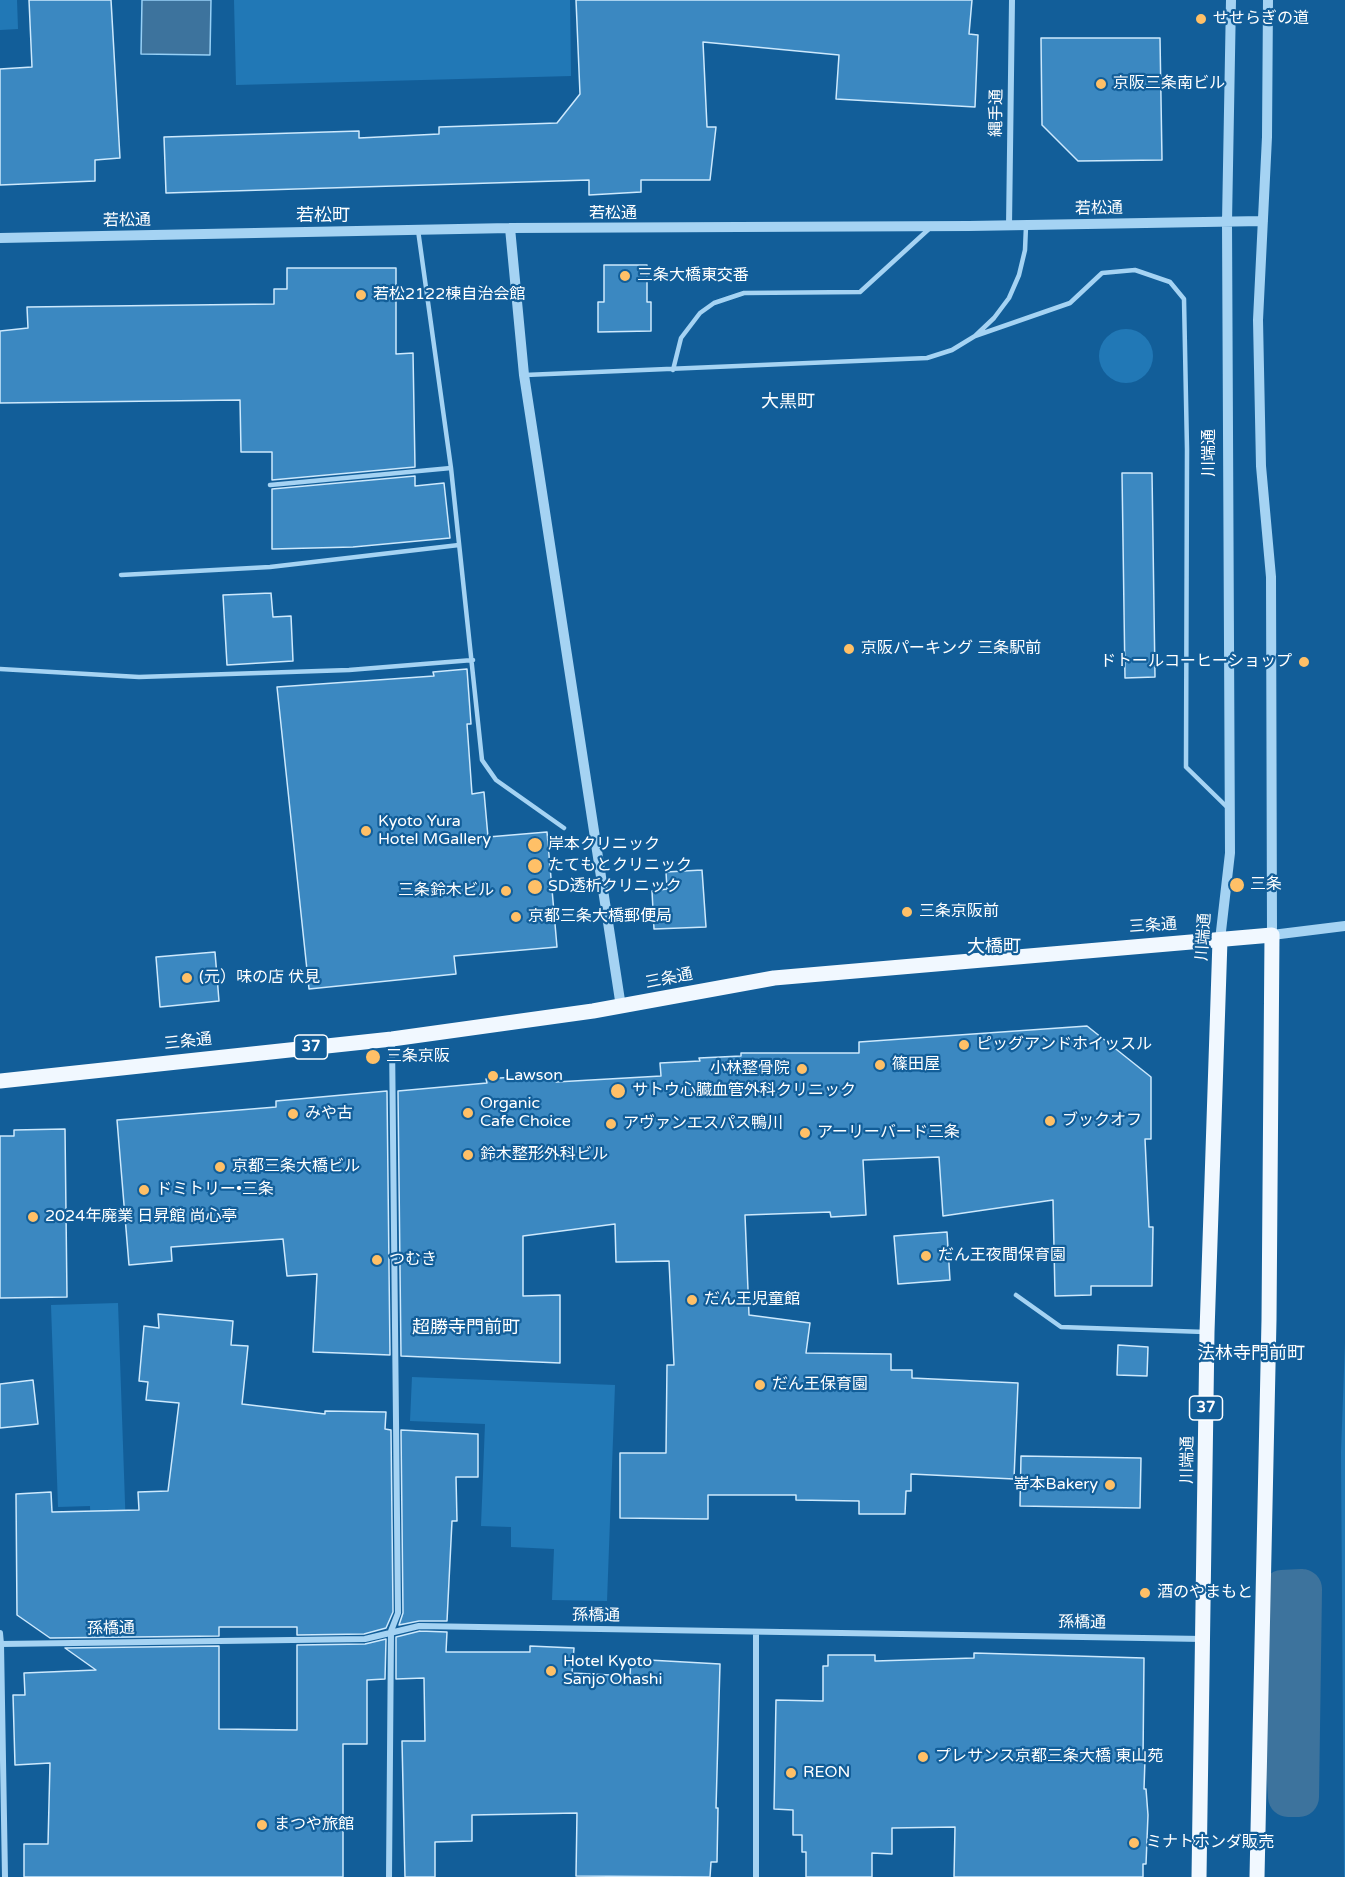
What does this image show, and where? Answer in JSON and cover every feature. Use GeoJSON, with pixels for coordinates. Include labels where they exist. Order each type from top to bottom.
{"type":"FeatureCollection","features":[{"type":"Feature","properties":{"kind":"main road","name":"三条通"},"geometry":{"type":"LineString","coordinates":[[0,1081],[392,1039],[621,1007],[774,978],[1272,934]]}},
{"type":"Feature","properties":{"kind":"main road"},"geometry":{"type":"LineString","coordinates":[[1257,1877],[1269,1320],[1272,934]]}},
{"type":"Feature","properties":{"kind":"main road","name":"川端通"},"geometry":{"type":"LineString","coordinates":[[1198,1877],[1208,1332],[1220,940]]}},
{"type":"Feature","properties":{"kind":"street","name":"縄手通"},"geometry":{"type":"LineString","coordinates":[[1009,226],[1012,0]]}},
{"type":"Feature","properties":{"kind":"street","name":"川端通"},"geometry":{"type":"LineString","coordinates":[[1220,940],[1230,853],[1227,222],[1231,0]]}},
{"type":"Feature","properties":{"kind":"street"},"geometry":{"type":"LineString","coordinates":[[1268,0],[1263,221],[1258,320],[1261,466],[1271,577],[1272,934]]}},
{"type":"Feature","properties":{"kind":"street","name":"若松通"},"geometry":{"type":"LineString","coordinates":[[0,238],[510,228],[1026,226],[1263,221]]}},
{"type":"Feature","properties":{"kind":"street"},"geometry":{"type":"LineString","coordinates":[[510,228],[524,375],[621,1007]]}},
{"type":"Feature","properties":{"kind":"street","name":"三条通"},"geometry":{"type":"LineString","coordinates":[[1272,934],[1345,926]]}},
{"type":"Feature","properties":{"kind":"street"},"geometry":{"type":"LineString","coordinates":[[389,1877],[391,1631],[398,1613],[392,1039]]}},
{"type":"Feature","properties":{"kind":"street","name":"孫橋通"},"geometry":{"type":"LineString","coordinates":[[1,1644],[365,1639],[419,1626],[1203,1639]]}},
{"type":"Feature","properties":{"kind":"street"},"geometry":{"type":"LineString","coordinates":[[756,1632],[756,1877]]}},
{"type":"Feature","properties":{"kind":"street"},"geometry":{"type":"LineString","coordinates":[[0,1633],[5,1877]]}},
{"type":"Feature","properties":{"kind":"lane"},"geometry":{"type":"LineString","coordinates":[[673,370],[681,338],[700,313],[714,303],[744,293],[860,292],[932,226]]}},
{"type":"Feature","properties":{"kind":"lane"},"geometry":{"type":"LineString","coordinates":[[524,375],[900,362],[935,356],[952,350],[975,336],[994,318],[1009,298],[1019,275],[1025,250],[1026,226]]}},
{"type":"Feature","properties":{"kind":"lane"},"geometry":{"type":"LineString","coordinates":[[418,230],[451,468],[482,760],[496,780],[564,828]]}},
{"type":"Feature","properties":{"kind":"lane"},"geometry":{"type":"LineString","coordinates":[[975,336],[1070,303],[1102,273],[1135,270],[1170,282],[1184,299],[1187,449],[1186,767],[1230,810]]}},
{"type":"Feature","properties":{"kind":"lane"},"geometry":{"type":"LineString","coordinates":[[270,485],[451,468]]}},
{"type":"Feature","properties":{"kind":"lane"},"geometry":{"type":"LineString","coordinates":[[121,575],[270,567],[459,545]]}},
{"type":"Feature","properties":{"kind":"lane"},"geometry":{"type":"LineString","coordinates":[[0,669],[139,677],[349,670],[473,660]]}},
{"type":"Feature","properties":{"kind":"lane"},"geometry":{"type":"LineString","coordinates":[[1016,1295],[1061,1327],[1208,1332]]}},
{"type":"Feature","properties":{"kind":"shaded area"},"geometry":{"type":"Polygon","coordinates":[[[0,0],[17,0],[18,29],[0,30],[0,0]]]}},
{"type":"Feature","properties":{"kind":"shaded area"},"geometry":{"type":"Polygon","coordinates":[[[142,0],[211,0],[210,55],[141,54],[142,0]]]}},
{"type":"Feature","properties":{"kind":"shaded area"},"geometry":{"type":"Polygon","coordinates":[[[234,0],[570,0],[571,76],[236,85],[234,0]]]}},
{"type":"Feature","properties":{"kind":"shaded area"},"geometry":{"type":"Polygon","coordinates":[[[1121,329],[1131,329],[1141,333],[1149,341],[1153,356],[1149,371],[1141,379],[1131,383],[1121,383],[1111,379],[1103,371],[1099,361],[1099,351],[1103,341],[1111,333],[1121,329]]]}},
{"type":"Feature","properties":{"kind":"shaded area"},"geometry":{"type":"Polygon","coordinates":[[[118,1303],[127,1560],[92,1561],[90,1506],[58,1507],[51,1305],[118,1303]]]}},
{"type":"Feature","properties":{"kind":"shaded area"},"geometry":{"type":"Polygon","coordinates":[[[1345,1343],[1345,1877],[1344,1877],[1341,1452],[1345,1343]]]}},
{"type":"Feature","properties":{"kind":"shaded area"},"geometry":{"type":"Polygon","coordinates":[[[412,1377],[615,1385],[607,1601],[552,1600],[554,1549],[511,1547],[511,1527],[481,1526],[485,1424],[410,1421],[412,1377]]]}},
{"type":"Feature","properties":{"kind":"building"},"geometry":{"type":"Polygon","coordinates":[[[29,0],[111,0],[120,158],[95,160],[95,181],[0,185],[0,69],[32,67],[29,0]]]}},
{"type":"Feature","properties":{"kind":"building"},"geometry":{"type":"Polygon","coordinates":[[[576,0],[972,0],[969,34],[978,35],[975,107],[836,99],[839,55],[703,42],[707,127],[716,127],[710,180],[641,180],[641,192],[589,195],[589,180],[166,193],[164,137],[359,131],[359,138],[439,134],[439,127],[557,123],[580,94],[576,0]]]}},
{"type":"Feature","properties":{"kind":"building","name":"京阪三条南ビル"},"geometry":{"type":"Polygon","coordinates":[[[1041,38],[1160,38],[1162,160],[1078,161],[1042,125],[1041,38]]]}},
{"type":"Feature","properties":{"kind":"building"},"geometry":{"type":"Polygon","coordinates":[[[604,265],[647,265],[647,302],[651,302],[651,331],[598,332],[598,302],[604,302],[604,265]]]}},
{"type":"Feature","properties":{"kind":"building"},"geometry":{"type":"Polygon","coordinates":[[[287,268],[396,268],[396,354],[413,353],[415,467],[272,480],[272,452],[241,452],[240,400],[0,403],[0,331],[28,328],[27,307],[274,304],[274,289],[287,289],[287,268]]]}},
{"type":"Feature","properties":{"kind":"building"},"geometry":{"type":"Polygon","coordinates":[[[1122,473],[1152,473],[1155,677],[1125,678],[1122,473]]]}},
{"type":"Feature","properties":{"kind":"building"},"geometry":{"type":"Polygon","coordinates":[[[415,476],[415,486],[444,483],[450,538],[353,547],[272,549],[272,489],[415,476]]]}},
{"type":"Feature","properties":{"kind":"building"},"geometry":{"type":"Polygon","coordinates":[[[271,593],[273,617],[291,616],[293,661],[227,665],[223,595],[271,593]]]}},
{"type":"Feature","properties":{"kind":"building","name":"Kyoto Yura Hotel MGallery"},"geometry":{"type":"Polygon","coordinates":[[[467,669],[471,724],[467,724],[472,794],[484,792],[488,837],[547,832],[557,947],[454,956],[456,974],[309,989],[277,687],[434,676],[433,672],[467,669]]]}},
{"type":"Feature","properties":{"kind":"building"},"geometry":{"type":"Polygon","coordinates":[[[702,870],[706,927],[654,929],[652,891],[667,889],[666,872],[702,870]]]}},
{"type":"Feature","properties":{"kind":"building","name":"(元）味の店 伏見"},"geometry":{"type":"Polygon","coordinates":[[[215,952],[219,1001],[160,1007],[156,957],[215,952]]]}},
{"type":"Feature","properties":{"kind":"building"},"geometry":{"type":"Polygon","coordinates":[[[1087,1026],[1151,1077],[1151,1139],[1145,1139],[1149,1227],[1153,1227],[1152,1286],[1091,1286],[1091,1295],[1055,1296],[1053,1200],[943,1216],[939,1157],[863,1160],[866,1215],[831,1217],[830,1212],[745,1215],[749,1315],[810,1323],[806,1353],[891,1354],[891,1370],[912,1370],[912,1378],[1018,1383],[1014,1479],[911,1474],[911,1491],[906,1491],[905,1514],[859,1514],[859,1501],[796,1500],[796,1495],[708,1495],[708,1519],[620,1518],[620,1453],[666,1453],[667,1365],[674,1365],[669,1261],[616,1262],[615,1224],[523,1236],[523,1296],[560,1295],[560,1363],[401,1356],[398,1091],[487,1083],[486,1079],[555,1074],[556,1082],[661,1076],[660,1063],[741,1056],[741,1053],[859,1053],[859,1042],[1087,1026]]]}},
{"type":"Feature","properties":{"kind":"building"},"geometry":{"type":"Polygon","coordinates":[[[387,1091],[390,1355],[313,1352],[317,1274],[287,1276],[283,1239],[171,1247],[172,1261],[129,1265],[117,1120],[276,1107],[276,1101],[387,1091]]]}},
{"type":"Feature","properties":{"kind":"building","name":"2024年廃業 日昇館 尚心亭"},"geometry":{"type":"Polygon","coordinates":[[[65,1129],[67,1297],[0,1298],[0,1136],[14,1136],[14,1130],[65,1129]]]}},
{"type":"Feature","properties":{"kind":"building"},"geometry":{"type":"Polygon","coordinates":[[[947,1232],[950,1280],[898,1284],[894,1236],[947,1232]]]}},
{"type":"Feature","properties":{"kind":"building"},"geometry":{"type":"Polygon","coordinates":[[[158,1314],[233,1321],[231,1345],[248,1346],[242,1404],[325,1414],[325,1411],[386,1412],[385,1429],[391,1430],[393,1612],[386,1628],[364,1634],[297,1635],[297,1627],[219,1627],[219,1636],[50,1638],[17,1615],[16,1494],[51,1492],[52,1512],[139,1510],[138,1492],[168,1491],[179,1403],[146,1400],[148,1382],[139,1381],[144,1326],[159,1328],[158,1314]]]}},
{"type":"Feature","properties":{"kind":"building"},"geometry":{"type":"Polygon","coordinates":[[[1118,1345],[1148,1347],[1147,1376],[1117,1375],[1118,1345]]]}},
{"type":"Feature","properties":{"kind":"building"},"geometry":{"type":"Polygon","coordinates":[[[33,1380],[38,1424],[0,1428],[0,1384],[33,1380]]]}},
{"type":"Feature","properties":{"kind":"building"},"geometry":{"type":"Polygon","coordinates":[[[401,1430],[478,1434],[478,1477],[456,1477],[457,1521],[452,1521],[447,1621],[419,1621],[399,1625],[403,1613],[401,1430]]]}},
{"type":"Feature","properties":{"kind":"building"},"geometry":{"type":"Polygon","coordinates":[[[1021,1456],[1141,1458],[1140,1508],[1020,1506],[1021,1456]]]}},
{"type":"Feature","properties":{"kind":"building"},"geometry":{"type":"Polygon","coordinates":[[[420,1631],[447,1632],[446,1652],[530,1652],[530,1646],[574,1648],[572,1673],[630,1676],[631,1659],[720,1664],[716,1808],[718,1808],[717,1862],[711,1862],[710,1877],[576,1876],[577,1813],[472,1815],[472,1841],[435,1842],[435,1877],[405,1877],[402,1741],[425,1741],[424,1678],[396,1679],[396,1637],[420,1631]]]}},
{"type":"Feature","properties":{"kind":"building"},"geometry":{"type":"Polygon","coordinates":[[[386,1639],[385,1679],[367,1680],[367,1744],[343,1744],[343,1877],[24,1877],[24,1844],[48,1844],[50,1763],[15,1765],[13,1695],[25,1695],[24,1673],[96,1670],[65,1648],[219,1646],[219,1729],[297,1730],[297,1645],[365,1644],[386,1639]]]}},
{"type":"Feature","properties":{"kind":"building"},"geometry":{"type":"Polygon","coordinates":[[[974,1653],[1144,1658],[1143,1759],[1145,1759],[1144,1789],[1146,1789],[1148,1815],[1146,1864],[1143,1864],[1143,1877],[954,1877],[955,1827],[892,1828],[892,1854],[872,1853],[872,1877],[806,1877],[806,1852],[802,1852],[802,1835],[793,1835],[793,1810],[774,1809],[776,1700],[823,1701],[823,1666],[828,1666],[828,1655],[875,1655],[875,1661],[974,1658],[974,1653]]]}},
{"type":"Feature","properties":{"kind":"waterway"},"geometry":{"type":"LineString","coordinates":[[1302,1589],[1299,1797],[1288,1797],[1281,1688],[1282,1590],[1302,1589]]}},
{"type":"Feature","properties":{"kind":"place","name":"せせらぎの道"},"geometry":{"type":"Point","coordinates":[1201,19]}},
{"type":"Feature","properties":{"kind":"place","name":"京阪三条南ビル"},"geometry":{"type":"Point","coordinates":[1101,84]}},
{"type":"Feature","properties":{"kind":"place","name":"三条大橋東交番"},"geometry":{"type":"Point","coordinates":[625,276]}},
{"type":"Feature","properties":{"kind":"place","name":"若松2122棟自治会館"},"geometry":{"type":"Point","coordinates":[361,295]}},
{"type":"Feature","properties":{"kind":"place","name":"京阪パーキング 三条駅前"},"geometry":{"type":"Point","coordinates":[849,649]}},
{"type":"Feature","properties":{"kind":"place","name":"ドトールコーヒーショップ"},"geometry":{"type":"Point","coordinates":[1304,662]}},
{"type":"Feature","properties":{"kind":"place","name":"Kyoto Yura Hotel MGallery"},"geometry":{"type":"Point","coordinates":[366,831]}},
{"type":"Feature","properties":{"kind":"place","name":"岸本クリニック"},"geometry":{"type":"Point","coordinates":[535,845]}},
{"type":"Feature","properties":{"kind":"place","name":"たてもとクリニック"},"geometry":{"type":"Point","coordinates":[535,866]}},
{"type":"Feature","properties":{"kind":"place","name":"三条"},"geometry":{"type":"Point","coordinates":[1237,885]}},
{"type":"Feature","properties":{"kind":"place","name":"SD透析クリニック"},"geometry":{"type":"Point","coordinates":[535,887]}},
{"type":"Feature","properties":{"kind":"place","name":"三条鈴木ビル"},"geometry":{"type":"Point","coordinates":[506,891]}},
{"type":"Feature","properties":{"kind":"place","name":"三条京阪前"},"geometry":{"type":"Point","coordinates":[907,912]}},
{"type":"Feature","properties":{"kind":"place","name":"京都三条大橋郵便局"},"geometry":{"type":"Point","coordinates":[516,917]}},
{"type":"Feature","properties":{"kind":"place","name":"(元）味の店 伏見"},"geometry":{"type":"Point","coordinates":[187,978]}},
{"type":"Feature","properties":{"kind":"place","name":"ピッグアンドホイッスル"},"geometry":{"type":"Point","coordinates":[964,1045]}},
{"type":"Feature","properties":{"kind":"place","name":"三条京阪"},"geometry":{"type":"Point","coordinates":[373,1057]}},
{"type":"Feature","properties":{"kind":"place","name":"篠田屋"},"geometry":{"type":"Point","coordinates":[880,1065]}},
{"type":"Feature","properties":{"kind":"place","name":"小林整骨院"},"geometry":{"type":"Point","coordinates":[802,1069]}},
{"type":"Feature","properties":{"kind":"place","name":"Lawson"},"geometry":{"type":"Point","coordinates":[493,1076]}},
{"type":"Feature","properties":{"kind":"place","name":"サトウ心臓血管外科クリニック"},"geometry":{"type":"Point","coordinates":[618,1091]}},
{"type":"Feature","properties":{"kind":"place","name":"Organic Cafe Choice"},"geometry":{"type":"Point","coordinates":[468,1113]}},
{"type":"Feature","properties":{"kind":"place","name":"みや古"},"geometry":{"type":"Point","coordinates":[293,1114]}},
{"type":"Feature","properties":{"kind":"place","name":"ブックオフ"},"geometry":{"type":"Point","coordinates":[1050,1121]}},
{"type":"Feature","properties":{"kind":"place","name":"アヴァンエスパス鴨川"},"geometry":{"type":"Point","coordinates":[611,1124]}},
{"type":"Feature","properties":{"kind":"place","name":"アーリーバード三条"},"geometry":{"type":"Point","coordinates":[805,1133]}},
{"type":"Feature","properties":{"kind":"place","name":"鈴木整形外科ビル"},"geometry":{"type":"Point","coordinates":[468,1155]}},
{"type":"Feature","properties":{"kind":"place","name":"京都三条大橋ビル"},"geometry":{"type":"Point","coordinates":[220,1167]}},
{"type":"Feature","properties":{"kind":"place","name":"ドミトリー•三条"},"geometry":{"type":"Point","coordinates":[144,1190]}},
{"type":"Feature","properties":{"kind":"place","name":"2024年廃業 日昇館 尚心亭"},"geometry":{"type":"Point","coordinates":[33,1217]}},
{"type":"Feature","properties":{"kind":"place","name":"だん王夜間保育園"},"geometry":{"type":"Point","coordinates":[926,1256]}},
{"type":"Feature","properties":{"kind":"place","name":"つむき"},"geometry":{"type":"Point","coordinates":[377,1260]}},
{"type":"Feature","properties":{"kind":"place","name":"だん王児童館"},"geometry":{"type":"Point","coordinates":[692,1300]}},
{"type":"Feature","properties":{"kind":"place","name":"だん王保育園"},"geometry":{"type":"Point","coordinates":[760,1385]}},
{"type":"Feature","properties":{"kind":"place","name":"嵜本Bakery"},"geometry":{"type":"Point","coordinates":[1110,1485]}},
{"type":"Feature","properties":{"kind":"place","name":"酒のやまもと"},"geometry":{"type":"Point","coordinates":[1145,1593]}},
{"type":"Feature","properties":{"kind":"place","name":"Hotel Kyoto Sanjo Ohashi"},"geometry":{"type":"Point","coordinates":[551,1671]}},
{"type":"Feature","properties":{"kind":"place","name":"プレサンス京都三条大橋 東山苑"},"geometry":{"type":"Point","coordinates":[923,1757]}},
{"type":"Feature","properties":{"kind":"place","name":"REON"},"geometry":{"type":"Point","coordinates":[791,1773]}},
{"type":"Feature","properties":{"kind":"place","name":"まつや旅館"},"geometry":{"type":"Point","coordinates":[262,1825]}},
{"type":"Feature","properties":{"kind":"place","name":"ミナトホンダ販売"},"geometry":{"type":"Point","coordinates":[1134,1843]}},
{"type":"Feature","properties":{"kind":"district","name":"若松町"},"geometry":{"type":"Point","coordinates":[323,216]}},
{"type":"Feature","properties":{"kind":"district","name":"大黒町"},"geometry":{"type":"Point","coordinates":[788,402]}},
{"type":"Feature","properties":{"kind":"district","name":"大橋町"},"geometry":{"type":"Point","coordinates":[994,947]}},
{"type":"Feature","properties":{"kind":"district","name":"超勝寺門前町"},"geometry":{"type":"Point","coordinates":[466,1328]}},
{"type":"Feature","properties":{"kind":"district","name":"法林寺門前町"},"geometry":{"type":"Point","coordinates":[1251,1354]}}]}
